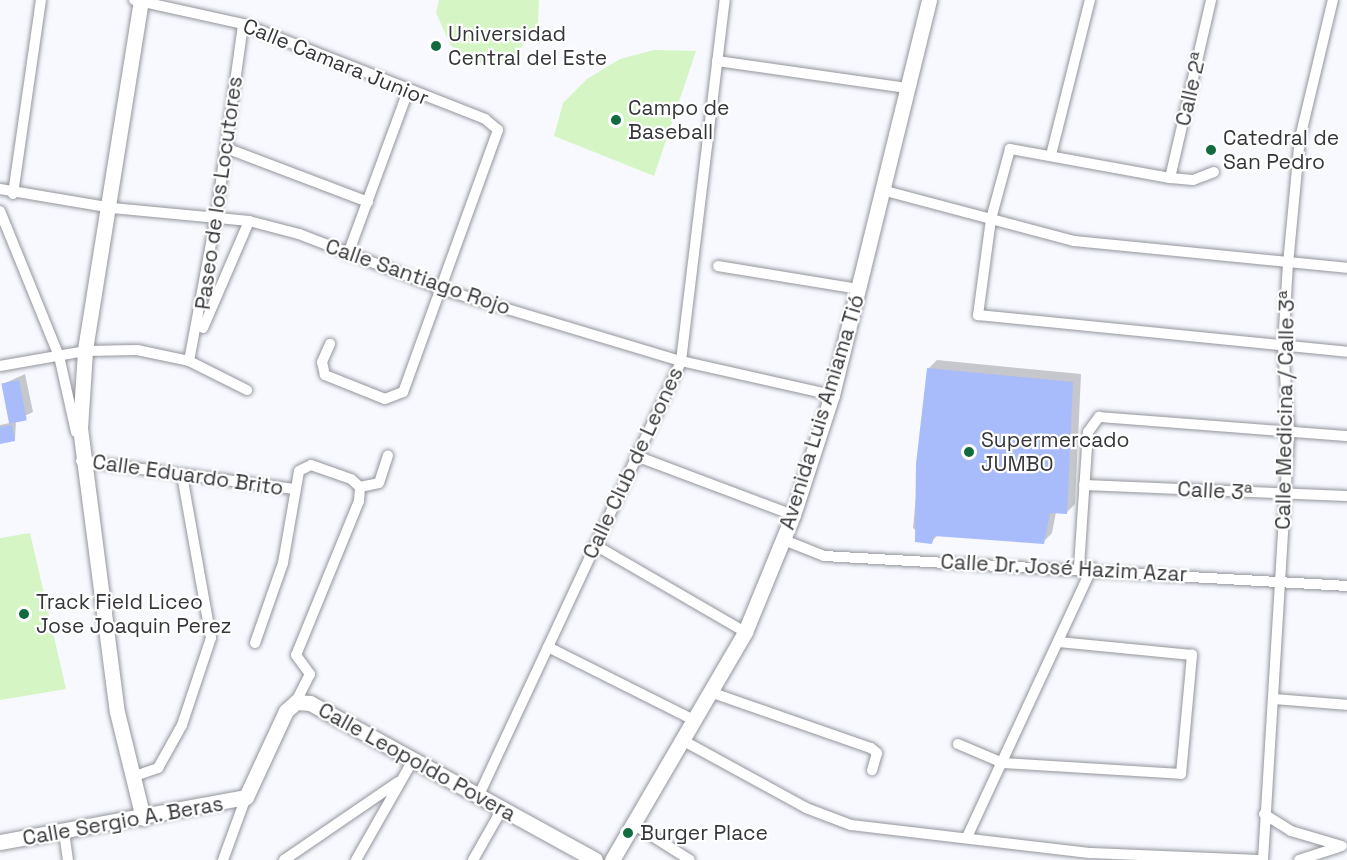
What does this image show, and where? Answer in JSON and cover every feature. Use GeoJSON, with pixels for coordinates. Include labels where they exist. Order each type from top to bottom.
{"type":"FeatureCollection","features":[{"type":"Feature","properties":{"kind":"street"},"geometry":{"type":"LineString","coordinates":[[13,194],[41,0]]}},
{"type":"Feature","properties":{"kind":"street"},"geometry":{"type":"LineString","coordinates":[[80,457],[85,351],[112,208],[138,0]]}},
{"type":"Feature","properties":{"kind":"street","name":"Calle Camara Junior"},"geometry":{"type":"LineString","coordinates":[[138,0],[243,24],[408,91],[485,119],[498,130],[444,290]]}},
{"type":"Feature","properties":{"kind":"street","name":"Calle Club de Leones"},"geometry":{"type":"LineString","coordinates":[[478,797],[681,361],[725,0]]}},
{"type":"Feature","properties":{"kind":"street","name":"Avenida Luis Amiama Tió"},"geometry":{"type":"LineString","coordinates":[[612,860],[745,632],[794,515],[831,395],[859,289],[929,0]]}},
{"type":"Feature","properties":{"kind":"street"},"geometry":{"type":"LineString","coordinates":[[1051,155],[1090,0]]}},
{"type":"Feature","properties":{"kind":"street","name":"Calle 2ª"},"geometry":{"type":"LineString","coordinates":[[1170,178],[1211,0]]}},
{"type":"Feature","properties":{"kind":"street","name":"Calle Medicina / Calle 3ª"},"geometry":{"type":"LineString","coordinates":[[1261,860],[1289,431],[1283,347],[1288,264],[1300,138],[1334,0]]}},
{"type":"Feature","properties":{"kind":"street","name":"Paseo de los Locutores"},"geometry":{"type":"LineString","coordinates":[[189,361],[196,344],[243,24]]}},
{"type":"Feature","properties":{"kind":"street"},"geometry":{"type":"LineString","coordinates":[[717,61],[907,88]]}},
{"type":"Feature","properties":{"kind":"street"},"geometry":{"type":"LineString","coordinates":[[348,254],[408,91]]}},
{"type":"Feature","properties":{"kind":"street"},"geometry":{"type":"LineString","coordinates":[[226,148],[368,202]]}},
{"type":"Feature","properties":{"kind":"street"},"geometry":{"type":"LineString","coordinates":[[1214,172],[1193,180],[1170,178],[1010,149],[991,219],[976,310],[981,318],[1347,352]]}},
{"type":"Feature","properties":{"kind":"street","name":"Calle Santiago Rojo"},"geometry":{"type":"LineString","coordinates":[[0,189],[13,194],[112,208],[249,221],[348,254],[444,290],[681,361],[831,395]]}},
{"type":"Feature","properties":{"kind":"street"},"geometry":{"type":"LineString","coordinates":[[882,190],[1098,244],[1347,268]]}},
{"type":"Feature","properties":{"kind":"street"},"geometry":{"type":"LineString","coordinates":[[0,211],[59,356],[80,457],[132,777],[143,818]]}},
{"type":"Feature","properties":{"kind":"street"},"geometry":{"type":"LineString","coordinates":[[196,344],[249,221]]}},
{"type":"Feature","properties":{"kind":"street"},"geometry":{"type":"LineString","coordinates":[[718,266],[859,289]]}},
{"type":"Feature","properties":{"kind":"street"},"geometry":{"type":"LineString","coordinates":[[330,344],[322,362],[325,375],[385,399],[399,397],[444,290]]}},
{"type":"Feature","properties":{"kind":"street"},"geometry":{"type":"LineString","coordinates":[[0,366],[85,351],[137,350],[189,361],[247,390]]}},
{"type":"Feature","properties":{"kind":"street"},"geometry":{"type":"LineString","coordinates":[[1078,567],[1088,432],[1101,416],[1347,436]]}},
{"type":"Feature","properties":{"kind":"street"},"geometry":{"type":"LineString","coordinates":[[360,487],[379,483],[388,454]]}},
{"type":"Feature","properties":{"kind":"street"},"geometry":{"type":"LineString","coordinates":[[636,456],[794,515]]}},
{"type":"Feature","properties":{"kind":"street","name":"Calle Eduardo Brito"},"geometry":{"type":"LineString","coordinates":[[80,457],[182,476],[294,489]]}},
{"type":"Feature","properties":{"kind":"street"},"geometry":{"type":"LineString","coordinates":[[255,643],[283,563],[294,489],[307,465],[351,478],[360,487],[359,501],[296,655],[310,674],[296,702]]}},
{"type":"Feature","properties":{"kind":"street"},"geometry":{"type":"LineString","coordinates":[[132,777],[159,768],[182,725],[211,638],[182,476]]}},
{"type":"Feature","properties":{"kind":"street","name":"Calle 3ª"},"geometry":{"type":"LineString","coordinates":[[1084,485],[1347,496]]}},
{"type":"Feature","properties":{"kind":"street","name":"Calle Dr. José Hazim Azar"},"geometry":{"type":"LineString","coordinates":[[784,540],[824,556],[1078,567],[1347,586]]}},
{"type":"Feature","properties":{"kind":"street"},"geometry":{"type":"LineString","coordinates":[[595,545],[745,632]]}},
{"type":"Feature","properties":{"kind":"street"},"geometry":{"type":"LineString","coordinates":[[967,837],[1092,568]]}},
{"type":"Feature","properties":{"kind":"street"},"geometry":{"type":"LineString","coordinates":[[958,744],[1003,763],[1182,772],[1192,655],[1059,642]]}},
{"type":"Feature","properties":{"kind":"street"},"geometry":{"type":"LineString","coordinates":[[548,647],[693,720]]}},
{"type":"Feature","properties":{"kind":"street"},"geometry":{"type":"LineString","coordinates":[[710,692],[871,748],[877,753],[872,770]]}},
{"type":"Feature","properties":{"kind":"street"},"geometry":{"type":"LineString","coordinates":[[1273,699],[1347,705]]}},
{"type":"Feature","properties":{"kind":"street","name":"Calle Leopoldo Povera"},"geometry":{"type":"LineString","coordinates":[[223,860],[246,797],[286,711],[296,702],[310,703],[595,860]]}},
{"type":"Feature","properties":{"kind":"street"},"geometry":{"type":"LineString","coordinates":[[682,740],[806,808],[851,825],[967,837],[1090,856],[1261,860]]}},
{"type":"Feature","properties":{"kind":"street"},"geometry":{"type":"LineString","coordinates":[[356,860],[398,782],[413,760]]}},
{"type":"Feature","properties":{"kind":"street"},"geometry":{"type":"LineString","coordinates":[[284,860],[398,782]]}},
{"type":"Feature","properties":{"kind":"street","name":"Calle Sergio A. Beras"},"geometry":{"type":"LineString","coordinates":[[0,842],[143,818],[246,797]]}},
{"type":"Feature","properties":{"kind":"street"},"geometry":{"type":"LineString","coordinates":[[473,860],[502,809]]}},
{"type":"Feature","properties":{"kind":"street"},"geometry":{"type":"LineString","coordinates":[[1264,814],[1291,831],[1344,846]]}},
{"type":"Feature","properties":{"kind":"street"},"geometry":{"type":"LineString","coordinates":[[633,824],[690,860]]}},
{"type":"Feature","properties":{"kind":"street"},"geometry":{"type":"LineString","coordinates":[[64,832],[68,860]]}},
{"type":"Feature","properties":{"kind":"street"},"geometry":{"type":"LineString","coordinates":[[1299,860],[1344,846]]}},
{"type":"Feature","properties":{"kind":"green space"},"geometry":{"type":"Polygon","coordinates":[[[439,0],[539,0],[538,24],[512,60],[480,63],[451,46],[436,13],[439,0]]]}},
{"type":"Feature","properties":{"kind":"green space","name":"Campo de Baseball"},"geometry":{"type":"Polygon","coordinates":[[[654,50],[696,51],[654,176],[554,136],[563,103],[587,79],[620,59],[654,50]]]}},
{"type":"Feature","properties":{"kind":"green space","name":"Track Field Liceo Jose Joaquin Perez"},"geometry":{"type":"Polygon","coordinates":[[[30,533],[66,689],[0,700],[0,538],[30,533]]]}},
{"type":"Feature","properties":{"kind":"building"},"geometry":{"type":"Polygon","coordinates":[[[927,368],[1073,382],[1067,514],[1050,513],[1044,544],[934,536],[932,544],[915,542],[916,464],[927,368]]]}},
{"type":"Feature","properties":{"kind":"building"},"geometry":{"type":"Polygon","coordinates":[[[19,380],[27,420],[9,424],[1,383],[19,380]]]}},
{"type":"Feature","properties":{"kind":"building"},"geometry":{"type":"Polygon","coordinates":[[[12,425],[15,441],[0,444],[0,427],[12,425]]]}},
{"type":"Feature","properties":{"kind":"place","name":"Universidad Central del Este"},"geometry":{"type":"Point","coordinates":[436,46]}},
{"type":"Feature","properties":{"kind":"place","name":"Campo de Baseball"},"geometry":{"type":"Point","coordinates":[616,120]}},
{"type":"Feature","properties":{"kind":"place","name":"Catedral de San Pedro"},"geometry":{"type":"Point","coordinates":[1211,150]}},
{"type":"Feature","properties":{"kind":"place","name":"Supermercado JUMBO"},"geometry":{"type":"Point","coordinates":[969,452]}},
{"type":"Feature","properties":{"kind":"place","name":"Track Field Liceo Jose Joaquin Perez"},"geometry":{"type":"Point","coordinates":[24,614]}},
{"type":"Feature","properties":{"kind":"place","name":"Burger Place"},"geometry":{"type":"Point","coordinates":[628,833]}}]}
